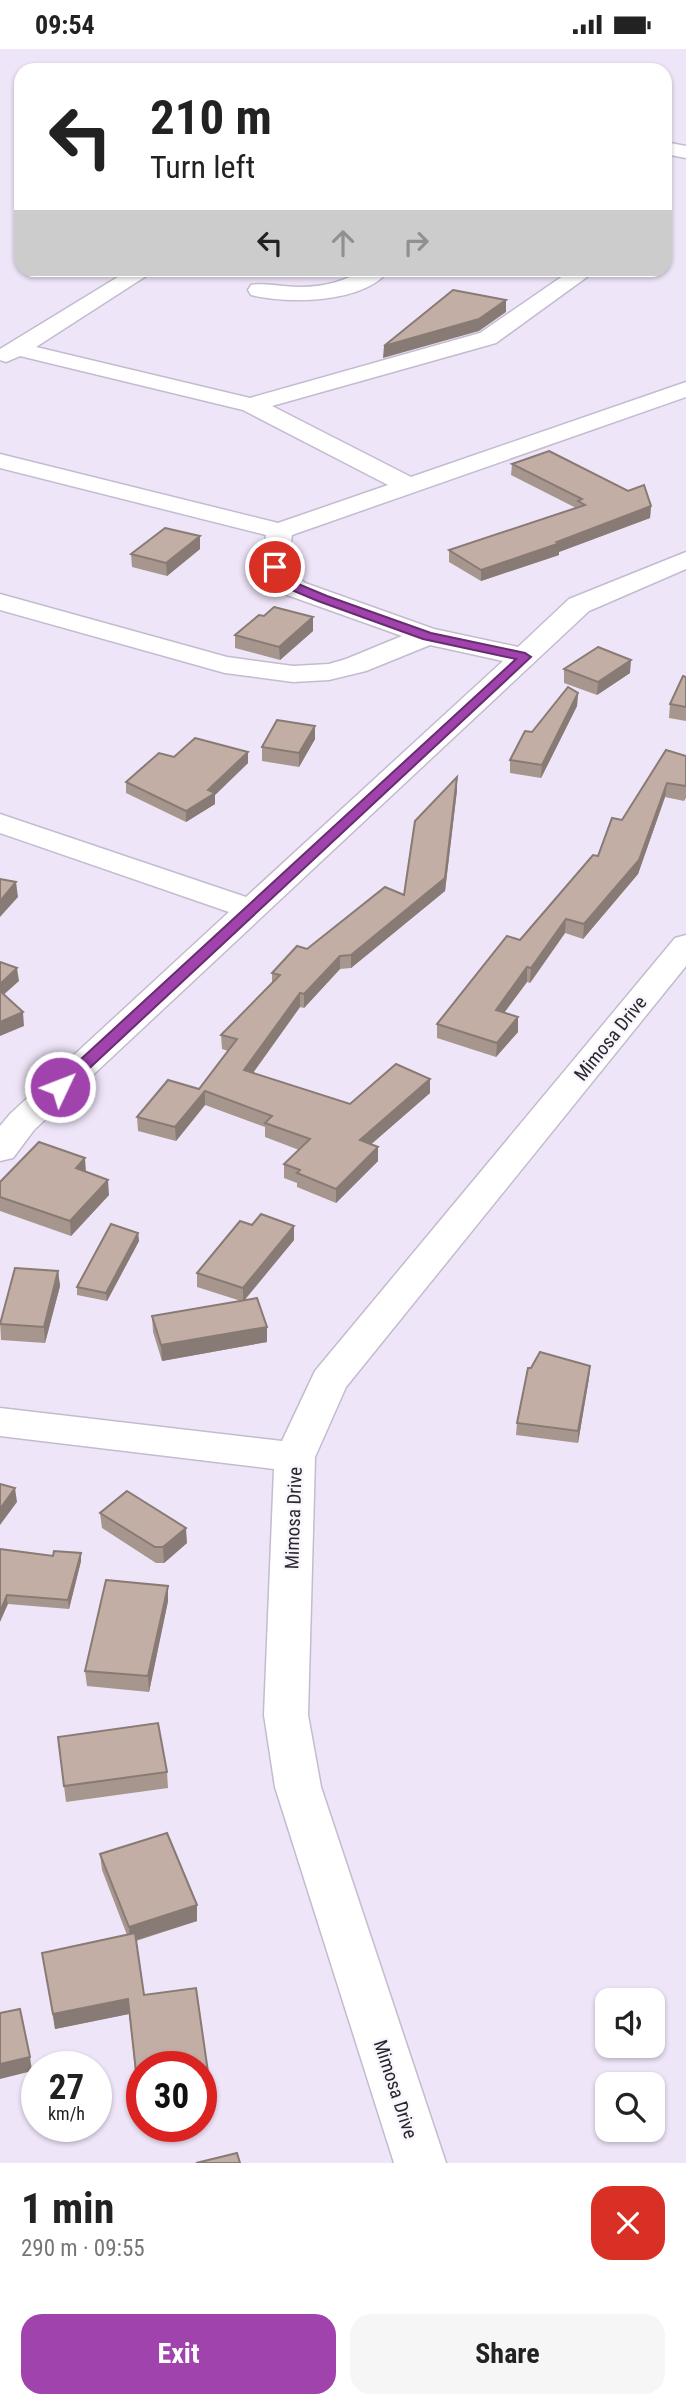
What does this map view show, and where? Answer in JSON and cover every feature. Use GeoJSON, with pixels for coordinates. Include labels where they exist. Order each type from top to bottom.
{"type":"FeatureCollection","features":[{"type":"Feature","properties":{"kind":"street"},"geometry":{"type":"LineString","coordinates":[[8,354],[134,277]]}},
{"type":"Feature","properties":{"kind":"street"},"geometry":{"type":"LineString","coordinates":[[259,290],[317,294],[354,285],[367,277]]}},
{"type":"Feature","properties":{"kind":"street"},"geometry":{"type":"LineString","coordinates":[[251,405],[488,338],[576,277]]}},
{"type":"Feature","properties":{"kind":"street"},"geometry":{"type":"LineString","coordinates":[[8,354],[251,405],[409,486]]}},
{"type":"Feature","properties":{"kind":"street"},"geometry":{"type":"LineString","coordinates":[[0,461],[280,531],[686,389]]}},
{"type":"Feature","properties":{"kind":"street"},"geometry":{"type":"LineString","coordinates":[[280,531],[275,567],[286,583],[427,636],[525,657]]}},
{"type":"Feature","properties":{"kind":"street"},"geometry":{"type":"LineString","coordinates":[[0,1150],[11,1118],[253,910],[579,605],[686,560]]}},
{"type":"Feature","properties":{"kind":"street"},"geometry":{"type":"LineString","coordinates":[[0,602],[225,665],[293,674],[329,672],[356,665],[427,636]]}},
{"type":"Feature","properties":{"kind":"street"},"geometry":{"type":"LineString","coordinates":[[0,823],[253,910]]}},
{"type":"Feature","properties":{"kind":"street","name":"Mimosa Drive"},"geometry":{"type":"LineString","coordinates":[[420,2163],[298,1787],[286,1715],[295,1457],[329,1381],[686,945]]}},
{"type":"Feature","properties":{"kind":"street"},"geometry":{"type":"LineString","coordinates":[[0,1422],[295,1457]]}},
{"type":"Feature","properties":{"kind":"building"},"geometry":{"type":"Polygon","coordinates":[[[453,290],[506,300],[479,319],[384,346],[453,290]]]}},
{"type":"Feature","properties":{"kind":"building"},"geometry":{"type":"Polygon","coordinates":[[[549,451],[628,491],[644,485],[651,506],[557,542],[560,543],[481,570],[449,550],[585,505],[578,501],[582,499],[512,464],[549,451]]]}},
{"type":"Feature","properties":{"kind":"building"},"geometry":{"type":"Polygon","coordinates":[[[165,528],[200,536],[166,563],[131,554],[165,528]]]}},
{"type":"Feature","properties":{"kind":"building"},"geometry":{"type":"Polygon","coordinates":[[[274,607],[313,617],[279,647],[235,635],[259,615],[264,616],[274,607]]]}},
{"type":"Feature","properties":{"kind":"building"},"geometry":{"type":"Polygon","coordinates":[[[598,647],[631,660],[598,682],[564,669],[598,647]]]}},
{"type":"Feature","properties":{"kind":"building"},"geometry":{"type":"Polygon","coordinates":[[[683,676],[686,677],[686,707],[670,704],[683,676]]]}},
{"type":"Feature","properties":{"kind":"building"},"geometry":{"type":"Polygon","coordinates":[[[568,687],[578,693],[542,765],[510,760],[525,731],[532,732],[568,687]]]}},
{"type":"Feature","properties":{"kind":"building"},"geometry":{"type":"Polygon","coordinates":[[[277,720],[315,726],[299,753],[262,747],[277,720]]]}},
{"type":"Feature","properties":{"kind":"building"},"geometry":{"type":"Polygon","coordinates":[[[195,738],[248,752],[208,790],[215,793],[186,811],[126,782],[159,753],[174,757],[195,738]]]}},
{"type":"Feature","properties":{"kind":"building"},"geometry":{"type":"Polygon","coordinates":[[[666,750],[686,756],[686,786],[667,783],[639,860],[584,924],[566,919],[531,968],[527,967],[496,1010],[518,1017],[497,1043],[437,1024],[507,936],[520,940],[593,855],[598,856],[612,818],[622,820],[666,750]]]}},
{"type":"Feature","properties":{"kind":"building"},"geometry":{"type":"Polygon","coordinates":[[[457,777],[445,878],[351,955],[340,956],[304,994],[300,993],[244,1070],[350,1104],[396,1064],[430,1079],[360,1140],[378,1147],[336,1189],[297,1173],[300,1170],[284,1164],[310,1139],[265,1123],[272,1116],[205,1091],[175,1127],[137,1117],[168,1080],[199,1089],[237,1039],[221,1035],[280,975],[272,973],[297,946],[307,949],[385,887],[404,895],[415,821],[457,777]]]}},
{"type":"Feature","properties":{"kind":"building"},"geometry":{"type":"Polygon","coordinates":[[[0,879],[16,882],[0,901],[0,879]]]}},
{"type":"Feature","properties":{"kind":"building"},"geometry":{"type":"Polygon","coordinates":[[[0,962],[17,968],[0,984],[0,962]]]}},
{"type":"Feature","properties":{"kind":"building"},"geometry":{"type":"Polygon","coordinates":[[[0,991],[23,1012],[0,1022],[0,991]]]}},
{"type":"Feature","properties":{"kind":"building"},"geometry":{"type":"Polygon","coordinates":[[[39,1142],[85,1158],[76,1168],[108,1180],[70,1221],[0,1197],[0,1182],[39,1142]]]}},
{"type":"Feature","properties":{"kind":"building"},"geometry":{"type":"Polygon","coordinates":[[[261,1214],[294,1226],[243,1288],[197,1273],[240,1221],[252,1225],[261,1214]]]}},
{"type":"Feature","properties":{"kind":"building"},"geometry":{"type":"Polygon","coordinates":[[[111,1224],[138,1233],[106,1293],[77,1287],[111,1224]]]}},
{"type":"Feature","properties":{"kind":"building"},"geometry":{"type":"Polygon","coordinates":[[[15,1268],[58,1271],[44,1327],[0,1324],[15,1268]]]}},
{"type":"Feature","properties":{"kind":"building"},"geometry":{"type":"Polygon","coordinates":[[[257,1298],[267,1327],[161,1345],[152,1316],[257,1298]]]}},
{"type":"Feature","properties":{"kind":"building"},"geometry":{"type":"Polygon","coordinates":[[[540,1352],[590,1366],[578,1431],[517,1423],[528,1368],[531,1368],[540,1352]]]}},
{"type":"Feature","properties":{"kind":"building"},"geometry":{"type":"Polygon","coordinates":[[[0,1484],[15,1488],[0,1509],[0,1484]]]}},
{"type":"Feature","properties":{"kind":"building"},"geometry":{"type":"Polygon","coordinates":[[[127,1491],[186,1528],[163,1547],[155,1547],[100,1513],[127,1491]]]}},
{"type":"Feature","properties":{"kind":"building"},"geometry":{"type":"Polygon","coordinates":[[[0,1549],[53,1556],[54,1551],[81,1553],[68,1600],[7,1595],[0,1612],[0,1549]]]}},
{"type":"Feature","properties":{"kind":"building"},"geometry":{"type":"Polygon","coordinates":[[[106,1580],[168,1586],[148,1676],[85,1671],[106,1580]]]}},
{"type":"Feature","properties":{"kind":"building"},"geometry":{"type":"Polygon","coordinates":[[[158,1723],[167,1772],[64,1786],[58,1737],[158,1723]]]}},
{"type":"Feature","properties":{"kind":"building"},"geometry":{"type":"Polygon","coordinates":[[[167,1833],[197,1905],[129,1927],[100,1854],[167,1833]]]}},
{"type":"Feature","properties":{"kind":"building"},"geometry":{"type":"Polygon","coordinates":[[[135,1933],[144,1995],[196,1988],[205,2051],[134,2051],[128,1999],[53,2014],[42,1953],[135,1933]]]}},
{"type":"Feature","properties":{"kind":"building"},"geometry":{"type":"Polygon","coordinates":[[[20,2009],[29,2051],[21,2051],[21,2059],[0,2064],[0,2013],[20,2009]]]}},
{"type":"Feature","properties":{"kind":"building"},"geometry":{"type":"Polygon","coordinates":[[[237,2153],[240,2163],[196,2163],[237,2153]]]}},
{"type":"Feature","properties":{"kind":"route"},"geometry":{"type":"LineString","coordinates":[[60,1087],[525,657],[427,636],[322,599],[286,583],[275,567]]}}]}
